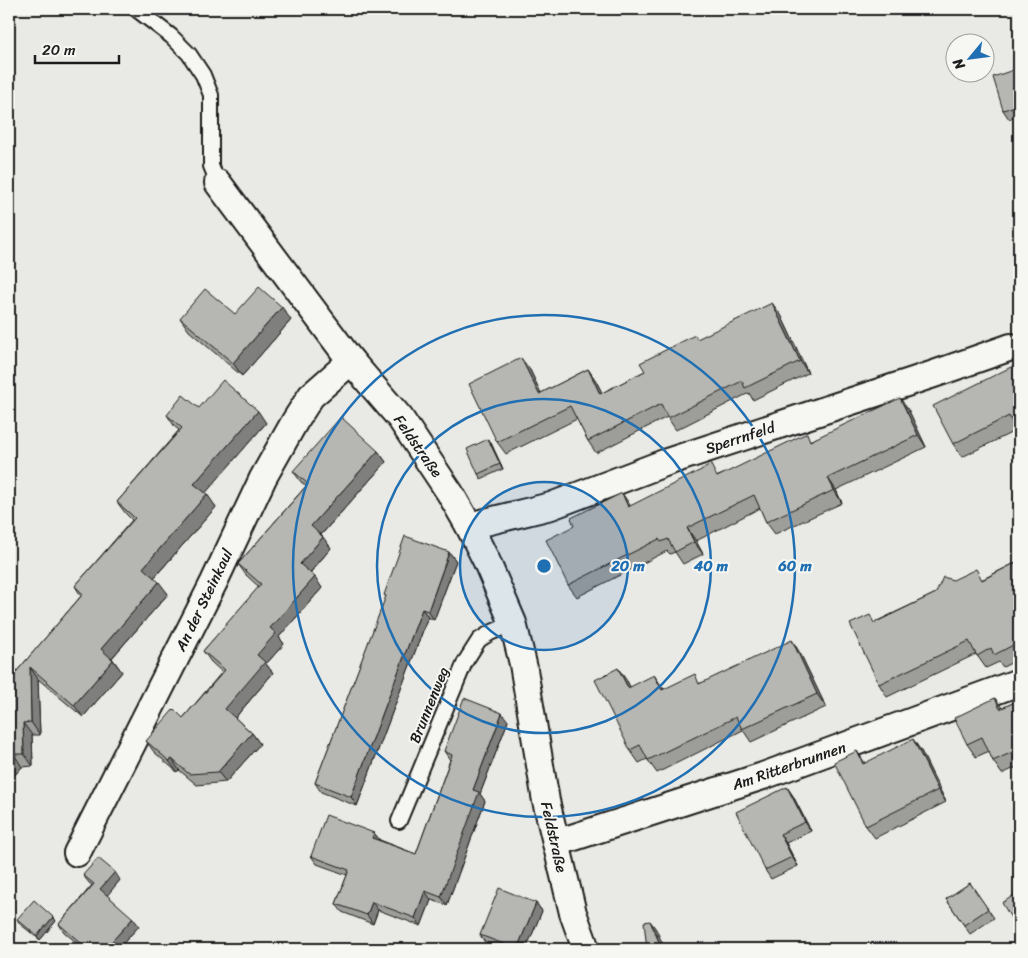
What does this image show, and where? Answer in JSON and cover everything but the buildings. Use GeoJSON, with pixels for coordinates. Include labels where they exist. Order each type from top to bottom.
{"type":"FeatureCollection","features":[{"type":"Feature","properties":{"kind":"street","name":"Feldstraße"},"geometry":{"type":"LineString","coordinates":[[218,183],[351,361],[400,418],[441,479],[469,526],[495,580],[513,623],[523,664],[539,766],[556,843],[573,914],[586,949]]}},
{"type":"Feature","properties":{"kind":"street","name":"Sperrnfeld"},"geometry":{"type":"LineString","coordinates":[[469,526],[551,506],[667,462],[1011,347]]}},
{"type":"Feature","properties":{"kind":"street","name":"An der Steinkaul"},"geometry":{"type":"LineString","coordinates":[[77,853],[214,582],[263,478],[290,429],[311,396],[351,361]]}},
{"type":"Feature","properties":{"kind":"street","name":"Am Ritterbrunnen"},"geometry":{"type":"LineString","coordinates":[[556,843],[764,776],[1019,682]]}},
{"type":"Feature","properties":{"kind":"lane","name":"Feldstraße"},"geometry":{"type":"LineString","coordinates":[[136,9],[172,36],[189,54],[204,75],[211,95],[211,166],[218,183]]}},
{"type":"Feature","properties":{"kind":"lane","name":"Brunnenweg"},"geometry":{"type":"LineString","coordinates":[[399,821],[465,662],[479,640],[513,623]]}}]}
